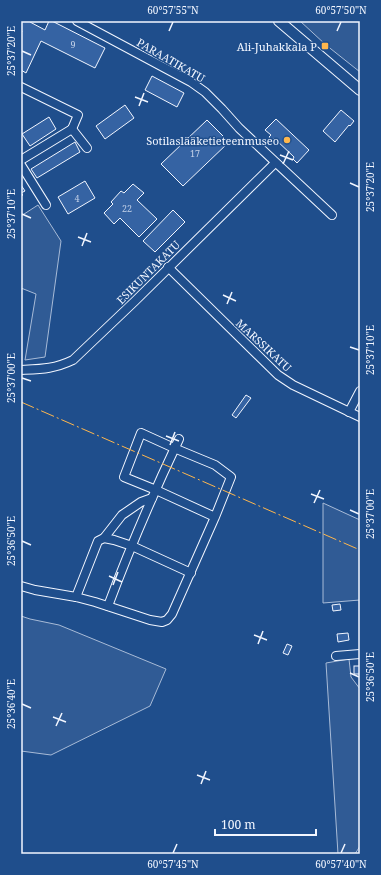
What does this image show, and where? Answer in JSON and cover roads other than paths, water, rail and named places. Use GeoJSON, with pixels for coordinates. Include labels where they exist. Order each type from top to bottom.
{"type":"FeatureCollection","features":[{"type":"Feature","properties":{"kind":"main road"},"geometry":{"type":"LineString","coordinates":[[279,21],[360,90]]}},
{"type":"Feature","properties":{"kind":"street","name":"PARAATIKATU"},"geometry":{"type":"LineString","coordinates":[[77,21],[89,24],[191,82],[205,92],[251,142],[332,215]]}},
{"type":"Feature","properties":{"kind":"street"},"geometry":{"type":"LineString","coordinates":[[21,87],[78,115],[72,129],[21,160]]}},
{"type":"Feature","properties":{"kind":"street"},"geometry":{"type":"LineString","coordinates":[[72,129],[87,148]]}},
{"type":"Feature","properties":{"kind":"street","name":"ESIKUNTAKATU"},"geometry":{"type":"LineString","coordinates":[[21,370],[50,369],[73,360],[275,163]]}},
{"type":"Feature","properties":{"kind":"street"},"geometry":{"type":"LineString","coordinates":[[21,165],[46,205]]}},
{"type":"Feature","properties":{"kind":"street","name":"MARSSIKATU"},"geometry":{"type":"LineString","coordinates":[[168,267],[278,376],[293,385],[360,417]]}},
{"type":"Feature","properties":{"kind":"street"},"geometry":{"type":"LineString","coordinates":[[349,412],[360,391]]}},
{"type":"Feature","properties":{"kind":"street"},"geometry":{"type":"LineString","coordinates":[[21,586],[95,602],[150,620],[162,622],[167,620],[172,614],[215,517],[231,476],[215,465],[141,433],[124,478],[154,494],[215,517]]}},
{"type":"Feature","properties":{"kind":"street"},"geometry":{"type":"LineString","coordinates":[[108,606],[154,494],[179,439]]}},
{"type":"Feature","properties":{"kind":"street"},"geometry":{"type":"LineString","coordinates":[[76,597],[98,541],[104,538],[122,515],[154,494]]}},
{"type":"Feature","properties":{"kind":"street"},"geometry":{"type":"LineString","coordinates":[[104,538],[132,546],[191,573]]}},
{"type":"Feature","properties":{"kind":"street"},"geometry":{"type":"LineString","coordinates":[[336,656],[360,654]]}},
{"type":"Feature","properties":{"kind":"place","name":"Ali-Juhakkala P"},"geometry":{"type":"Point","coordinates":[325,46]}},
{"type":"Feature","properties":{"kind":"place","name":"Sotilaslääketieteenmuseo"},"geometry":{"type":"Point","coordinates":[287,140]}}]}
